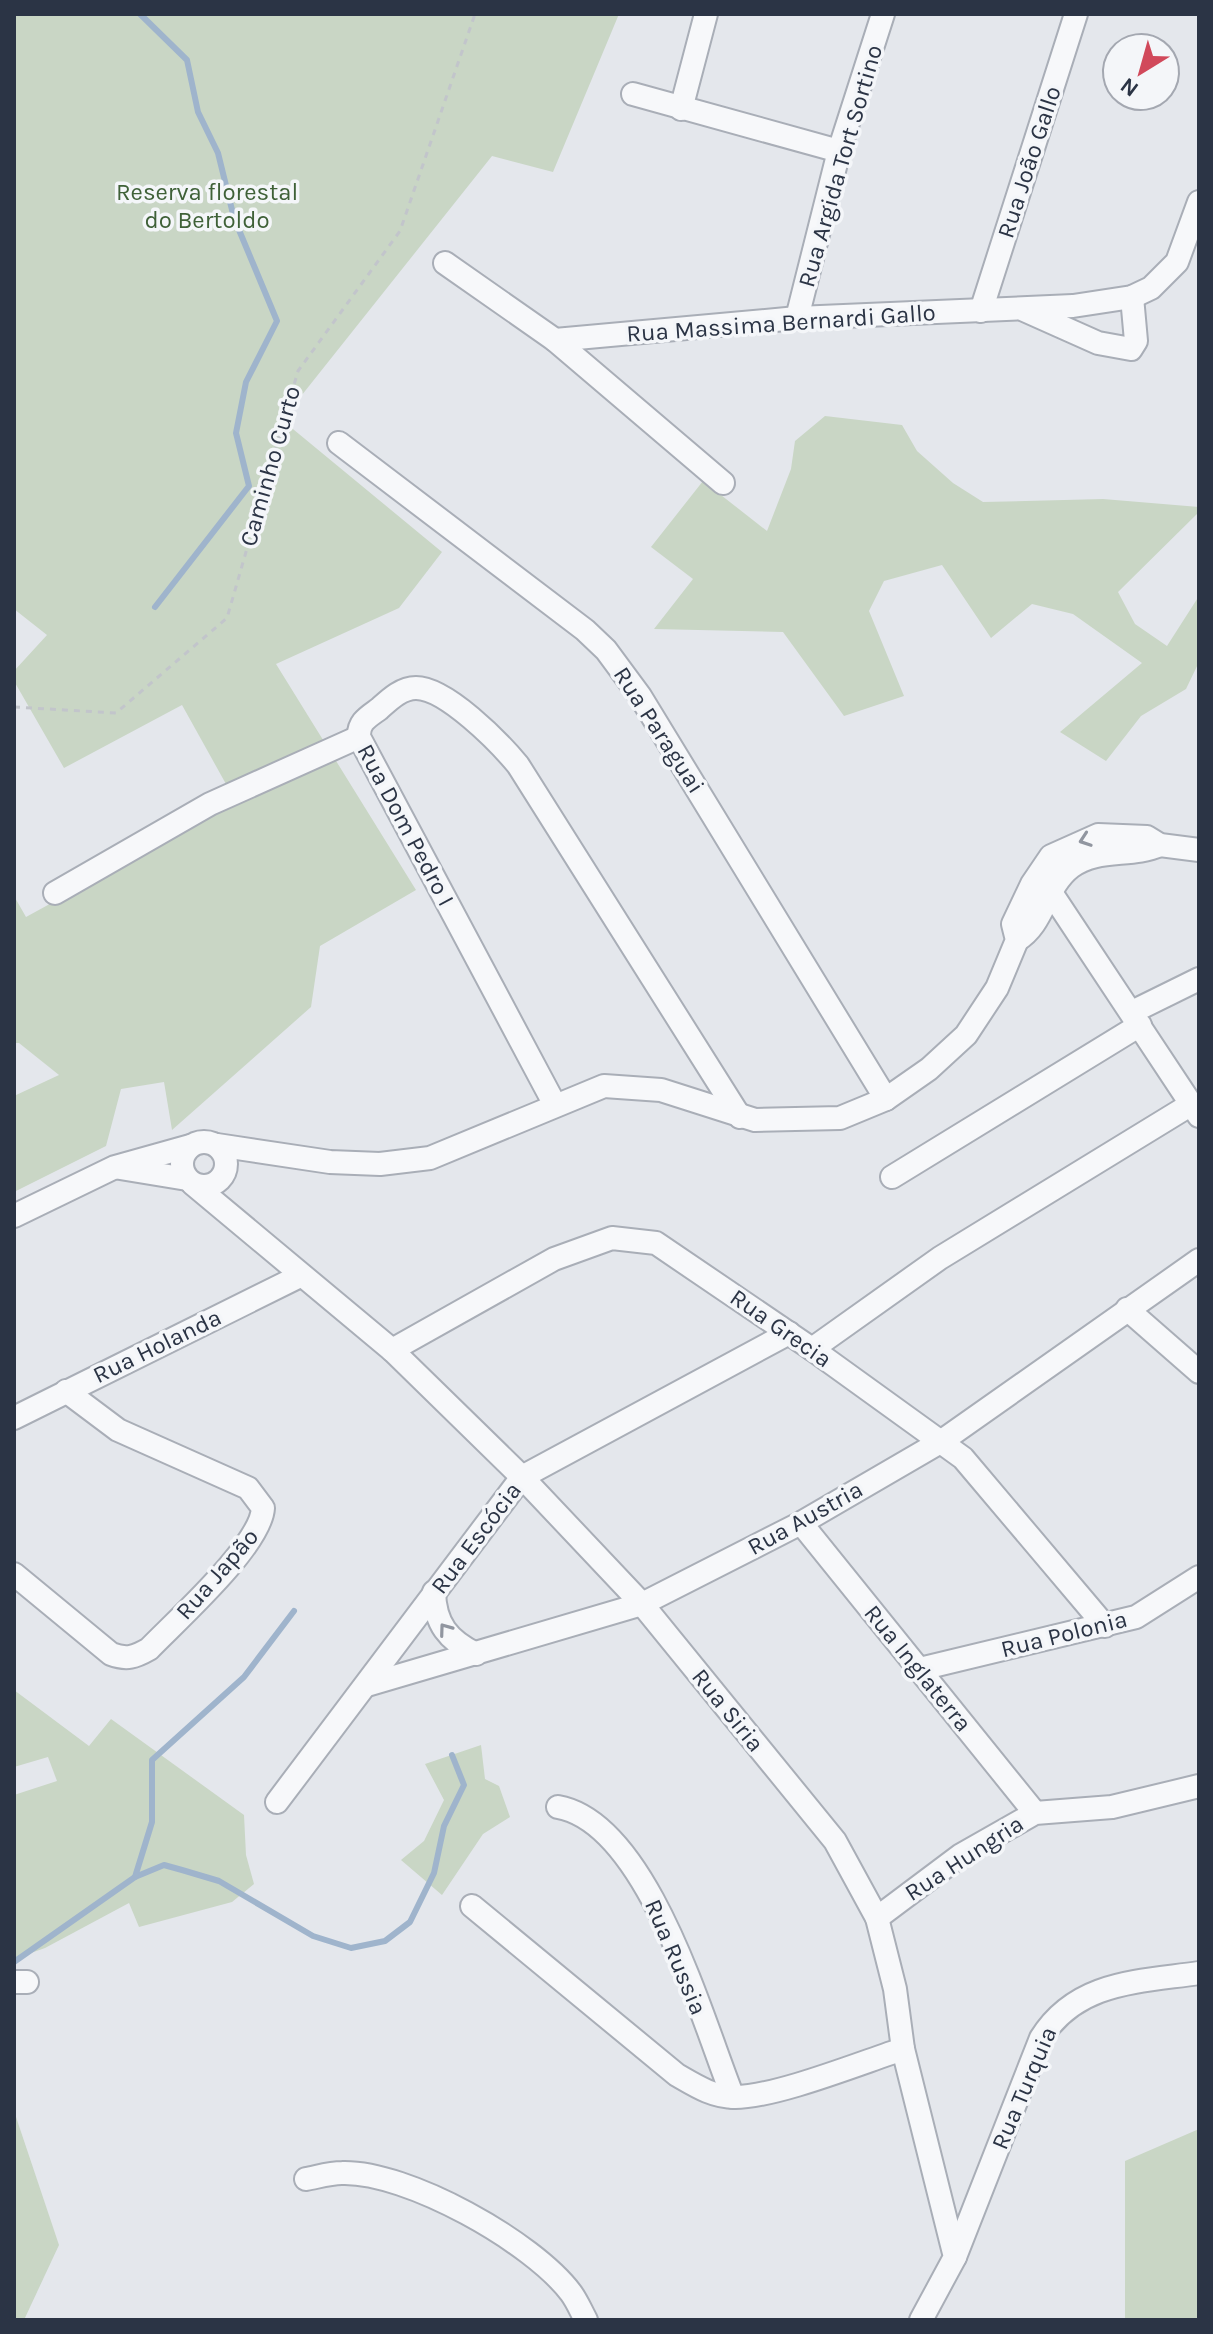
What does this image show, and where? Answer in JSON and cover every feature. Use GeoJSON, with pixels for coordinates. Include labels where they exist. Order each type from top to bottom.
{"type":"FeatureCollection","features":[{"type":"Feature","properties":{"kind":"street"},"geometry":{"type":"LineString","coordinates":[[681,109],[706,14]]}},
{"type":"Feature","properties":{"kind":"street","name":"Rua Argida Tort Sortino"},"geometry":{"type":"LineString","coordinates":[[797,318],[839,151],[883,14]]}},
{"type":"Feature","properties":{"kind":"street","name":"Rua João Gallo"},"geometry":{"type":"LineString","coordinates":[[981,311],[1076,14]]}},
{"type":"Feature","properties":{"kind":"street"},"geometry":{"type":"LineString","coordinates":[[633,94],[839,151]]}},
{"type":"Feature","properties":{"kind":"street"},"geometry":{"type":"LineString","coordinates":[[1023,309],[1098,343],[1131,349],[1136,341],[1137,296],[1163,279],[1177,262],[1199,202]]}},
{"type":"Feature","properties":{"kind":"street"},"geometry":{"type":"LineString","coordinates":[[445,263],[555,340],[723,483]]}},
{"type":"Feature","properties":{"kind":"street","name":"Rua Massima Bernardi Gallo"},"geometry":{"type":"LineString","coordinates":[[555,340],[797,318],[1023,309],[1137,296]]}},
{"type":"Feature","properties":{"kind":"street","name":"Rua Paraguai"},"geometry":{"type":"LineString","coordinates":[[339,443],[516,575],[606,650],[648,709],[886,1099]]}},
{"type":"Feature","properties":{"kind":"street","name":"Rua Dom Pedro I"},"geometry":{"type":"LineString","coordinates":[[555,1105],[359,737],[360,726],[365,719],[397,694],[414,687],[432,691],[501,745],[518,765],[740,1117]]}},
{"type":"Feature","properties":{"kind":"street"},"geometry":{"type":"LineString","coordinates":[[55,893],[210,804],[359,737]]}},
{"type":"Feature","properties":{"kind":"street"},"geometry":{"type":"LineString","coordinates":[[1017,940],[1013,924],[1023,902],[1042,868],[1060,850],[1098,835],[1147,837],[1160,845],[1199,850]]}},
{"type":"Feature","properties":{"kind":"street"},"geometry":{"type":"LineString","coordinates":[[14,1216],[115,1167],[203,1141],[283,1156],[380,1164],[430,1158],[604,1086],[661,1090],[740,1117],[782,1121],[840,1118],[886,1099],[929,1069],[966,1035],[997,988],[1017,940],[1030,932],[1059,878],[1087,858],[1145,852],[1160,845]]}},
{"type":"Feature","properties":{"kind":"street"},"geometry":{"type":"LineString","coordinates":[[812,1349],[940,1258],[1194,1111],[1050,891]]}},
{"type":"Feature","properties":{"kind":"street"},"geometry":{"type":"LineString","coordinates":[[892,1177],[1199,979]]}},
{"type":"Feature","properties":{"kind":"street"},"geometry":{"type":"LineString","coordinates":[[688,1100],[702,1055]]}},
{"type":"Feature","properties":{"kind":"street"},"geometry":{"type":"LineString","coordinates":[[217,1145],[225,1157],[223,1174]]}},
{"type":"Feature","properties":{"kind":"street"},"geometry":{"type":"LineString","coordinates":[[190,1146],[181,1165],[190,1181]]}},
{"type":"Feature","properties":{"kind":"street"},"geometry":{"type":"LineString","coordinates":[[115,1167],[208,1186],[223,1174],[283,1156]]}},
{"type":"Feature","properties":{"kind":"street","name":"Rua Siria"},"geometry":{"type":"LineString","coordinates":[[223,1174],[251,1233]]}},
{"type":"Feature","properties":{"kind":"street","name":"Rua Siria"},"geometry":{"type":"LineString","coordinates":[[190,1181],[392,1350],[522,1477],[642,1604],[835,1841],[877,1918],[895,1989],[903,2049],[955,2257]]}},
{"type":"Feature","properties":{"kind":"street","name":"Rua Grecia"},"geometry":{"type":"LineString","coordinates":[[392,1350],[554,1259],[612,1238],[656,1243],[942,1441],[985,1481],[1105,1626]]}},
{"type":"Feature","properties":{"kind":"street","name":"Rua Austria"},"geometry":{"type":"LineString","coordinates":[[367,1685],[642,1604],[801,1523],[942,1441],[1199,1260]]}},
{"type":"Feature","properties":{"kind":"street","name":"Rua Holanda"},"geometry":{"type":"LineString","coordinates":[[14,1418],[300,1276]]}},
{"type":"Feature","properties":{"kind":"street"},"geometry":{"type":"LineString","coordinates":[[1127,1309],[1199,1372]]}},
{"type":"Feature","properties":{"kind":"street","name":"Rua Escócia"},"geometry":{"type":"LineString","coordinates":[[277,1802],[522,1477],[789,1333]]}},
{"type":"Feature","properties":{"kind":"street","name":"Rua Japão"},"geometry":{"type":"LineString","coordinates":[[14,1574],[111,1654],[123,1659],[149,1649],[218,1577],[262,1523],[263,1508],[248,1488],[118,1430],[66,1391]]}},
{"type":"Feature","properties":{"kind":"street","name":"Rua Inglaterra"},"geometry":{"type":"LineString","coordinates":[[801,1523],[1035,1813]]}},
{"type":"Feature","properties":{"kind":"street","name":"Rua Polonia"},"geometry":{"type":"LineString","coordinates":[[920,1669],[1136,1617],[1199,1577]]}},
{"type":"Feature","properties":{"kind":"street"},"geometry":{"type":"LineString","coordinates":[[434,1592],[435,1610],[445,1633],[476,1654]]}},
{"type":"Feature","properties":{"kind":"street"},"geometry":{"type":"LineString","coordinates":[[405,1635],[432,1668]]}},
{"type":"Feature","properties":{"kind":"street","name":"Rua Hungria"},"geometry":{"type":"LineString","coordinates":[[877,1918],[961,1855],[1035,1813],[1112,1807],[1199,1786]]}},
{"type":"Feature","properties":{"kind":"street","name":"Rua Russia"},"geometry":{"type":"LineString","coordinates":[[558,1807],[575,1810],[593,1821],[641,1880],[668,1929],[733,2097]]}},
{"type":"Feature","properties":{"kind":"street"},"geometry":{"type":"LineString","coordinates":[[472,1906],[677,2075],[704,2092],[733,2097],[759,2095],[903,2049]]}},
{"type":"Feature","properties":{"kind":"street","name":"Rua Turquia"},"geometry":{"type":"LineString","coordinates":[[955,2257],[1041,2038],[1056,2015],[1079,1997],[1133,1983],[1199,1973]]}},
{"type":"Feature","properties":{"kind":"street"},"geometry":{"type":"LineString","coordinates":[[306,2179],[342,2172],[383,2178],[477,2219],[536,2259],[571,2293],[586,2320]]}},
{"type":"Feature","properties":{"kind":"street"},"geometry":{"type":"LineString","coordinates":[[921,2320],[955,2257]]}},
{"type":"Feature","properties":{"kind":"path","name":"Caminho Curto"},"geometry":{"type":"LineString","coordinates":[[14,707],[116,713],[227,618],[298,371],[400,231],[475,14]]}},
{"type":"Feature","properties":{"kind":"green space","name":"Reserva florestal do Bertoldo"},"geometry":{"type":"Polygon","coordinates":[[[14,14],[619,14],[553,172],[492,156],[282,420],[442,552],[399,608],[276,664],[416,890],[320,946],[311,1007],[172,1130],[164,1082],[121,1089],[106,1146],[14,1192],[14,1096],[59,1075],[19,1043],[14,1043],[14,896],[26,917],[236,802],[182,705],[64,768],[14,681],[14,671],[47,635],[14,609],[14,14]]]}},
{"type":"Feature","properties":{"kind":"green space"},"geometry":{"type":"Polygon","coordinates":[[[825,416],[902,425],[917,451],[953,483],[983,502],[1103,499],[1199,507],[1199,512],[1118,592],[1135,624],[1167,646],[1199,596],[1199,662],[1186,689],[1141,716],[1106,761],[1060,732],[1142,663],[1073,614],[1032,604],[991,638],[942,565],[884,581],[869,611],[904,696],[844,716],[783,632],[654,629],[693,579],[651,547],[703,481],[767,531],[791,469],[795,441],[825,416]]]}},
{"type":"Feature","properties":{"kind":"green space"},"geometry":{"type":"Polygon","coordinates":[[[14,1690],[89,1746],[111,1719],[244,1815],[246,1855],[254,1884],[232,1902],[139,1927],[129,1903],[45,1948],[14,1959],[14,1795],[57,1781],[48,1757],[14,1767],[14,1690]]]}},
{"type":"Feature","properties":{"kind":"green space"},"geometry":{"type":"Polygon","coordinates":[[[481,1745],[485,1779],[499,1786],[510,1817],[483,1834],[442,1895],[401,1860],[424,1841],[444,1800],[425,1764],[481,1745]]]}},
{"type":"Feature","properties":{"kind":"green space"},"geometry":{"type":"Polygon","coordinates":[[[14,2111],[59,2245],[24,2320],[14,2320],[14,2111]]]}},
{"type":"Feature","properties":{"kind":"green space"},"geometry":{"type":"Polygon","coordinates":[[[1199,2129],[1199,2320],[1125,2320],[1125,2161],[1199,2129]]]}},
{"type":"Feature","properties":{"kind":"waterway"},"geometry":{"type":"LineString","coordinates":[[140,14],[187,60],[198,112],[218,153],[234,218],[277,321],[246,382],[236,433],[249,486],[155,607]]}},
{"type":"Feature","properties":{"kind":"waterway"},"geometry":{"type":"LineString","coordinates":[[14,1962],[135,1877],[152,1822],[152,1760],[244,1677],[294,1611]]}},
{"type":"Feature","properties":{"kind":"waterway"},"geometry":{"type":"LineString","coordinates":[[135,1877],[164,1865],[219,1881],[313,1936],[351,1948],[385,1941],[410,1922],[434,1873],[444,1826],[464,1785],[452,1755]]}}]}
